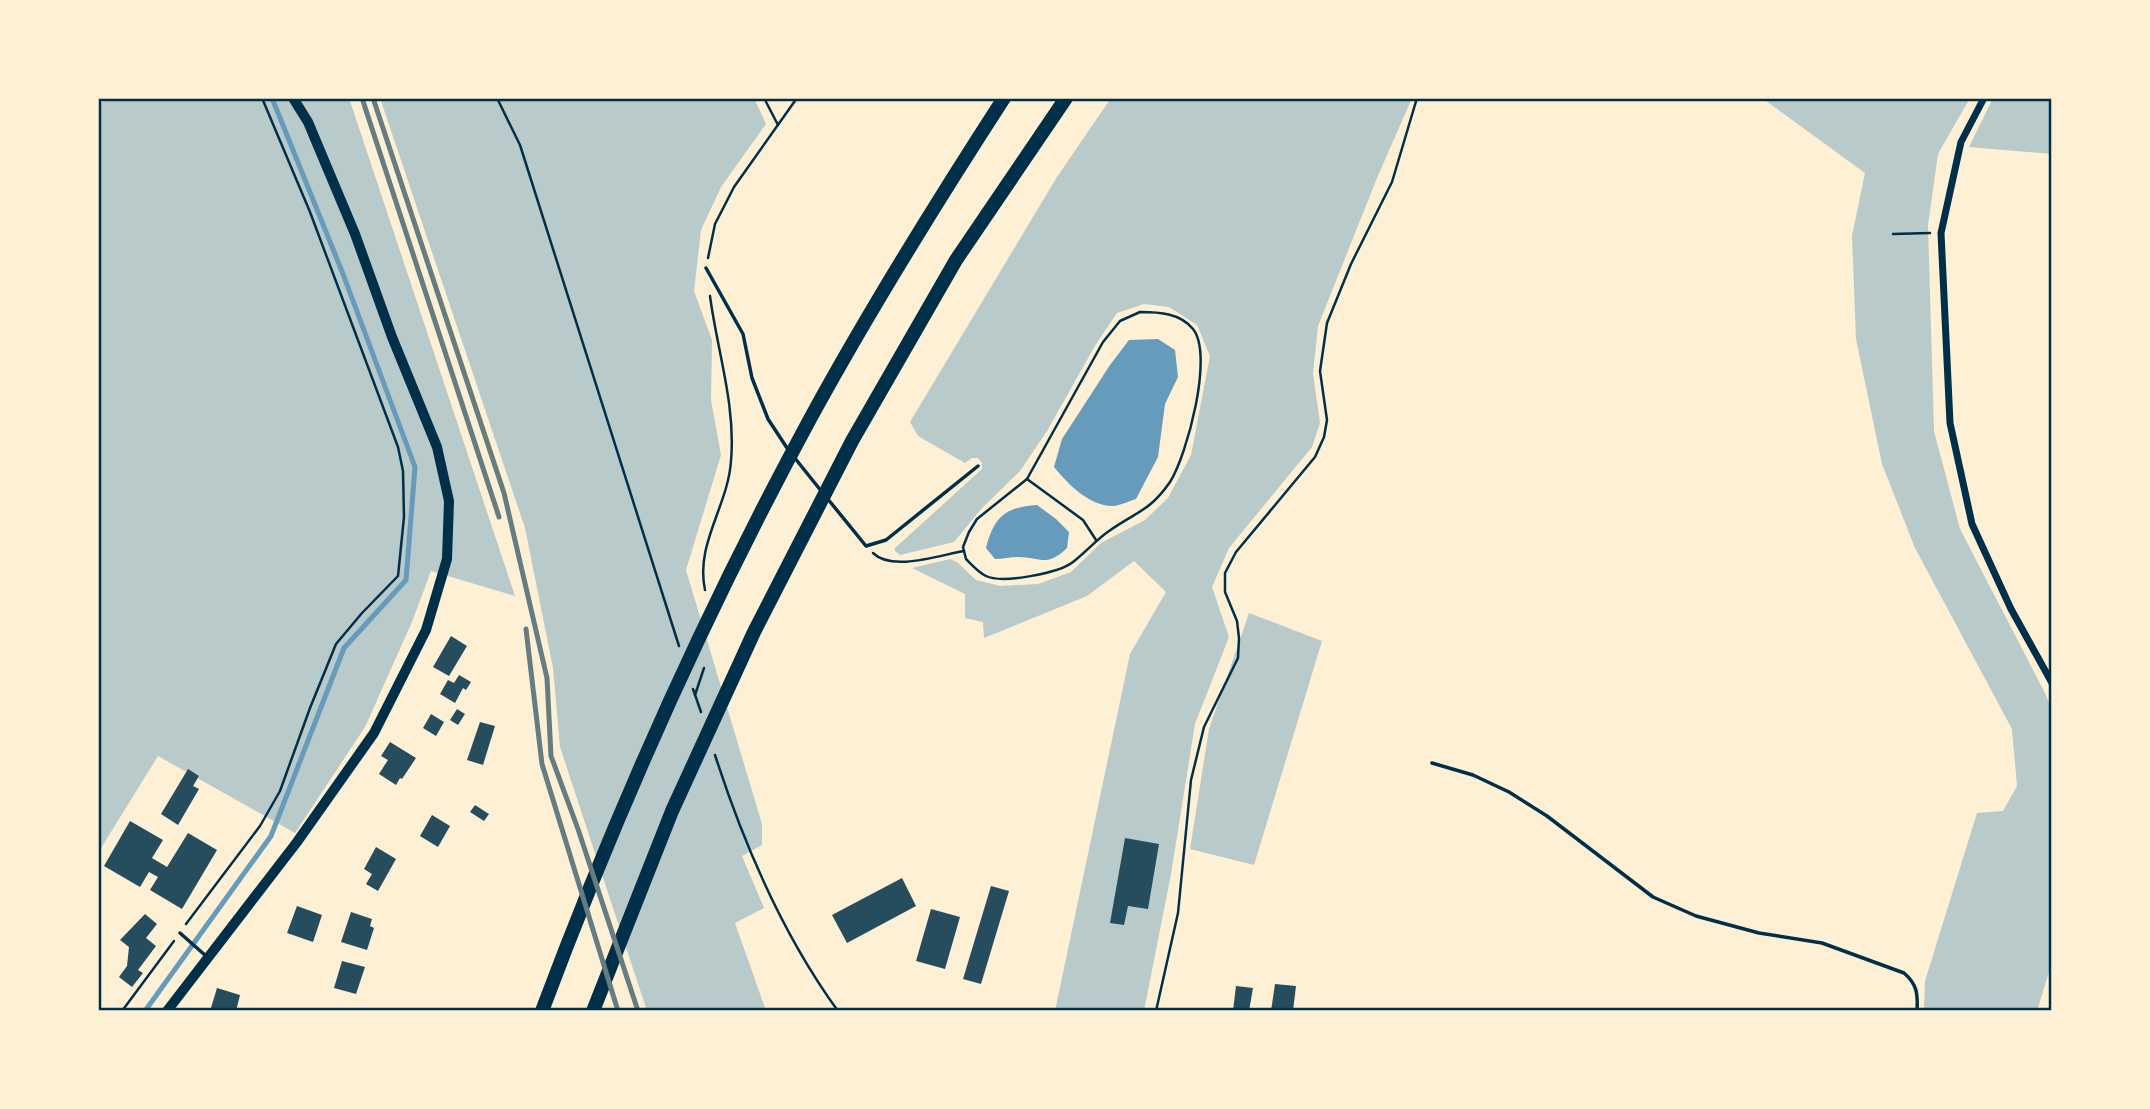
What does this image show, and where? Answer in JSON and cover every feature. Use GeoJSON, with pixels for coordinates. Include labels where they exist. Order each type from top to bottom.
{"type":"FeatureCollection","features":[{"type":"Feature","properties":{"kind":"highway"},"geometry":{"type":"LineString","coordinates":[[542,1011],[658,729],[712,610],[810,419],[898,266],[1004,98]]}},
{"type":"Feature","properties":{"kind":"highway"},"geometry":{"type":"LineString","coordinates":[[593,1011],[672,811],[754,632],[852,441],[956,260],[1066,98]]}},
{"type":"Feature","properties":{"kind":"main road"},"geometry":{"type":"LineString","coordinates":[[166,1011],[204,954],[298,842],[374,733],[426,630],[447,559],[449,501],[437,447],[392,337],[350,221],[308,122],[293,98]]}},
{"type":"Feature","properties":{"kind":"street"},"geometry":{"type":"LineString","coordinates":[[1984,98],[1961,142],[1941,233],[1950,423],[1972,524],[2011,608],[2052,683]]}},
{"type":"Feature","properties":{"kind":"lane"},"geometry":{"type":"LineString","coordinates":[[706,268],[743,334],[752,378],[768,419],[785,446],[866,545],[886,540],[978,466]]}},
{"type":"Feature","properties":{"kind":"lane"},"geometry":{"type":"LineString","coordinates":[[1432,763],[1473,775],[1519,798],[1548,816],[1653,897],[1709,919],[1759,933],[1822,943],[1903,973],[1915,983],[1917,1011]]}},
{"type":"Feature","properties":{"kind":"lane"},"geometry":{"type":"LineString","coordinates":[[182,934],[204,954]]}},
{"type":"Feature","properties":{"kind":"path"},"geometry":{"type":"LineString","coordinates":[[122,1011],[260,826],[280,791],[336,644],[398,576],[404,517],[403,471],[395,436],[310,212],[261,98]]}},
{"type":"Feature","properties":{"kind":"path"},"geometry":{"type":"LineString","coordinates":[[497,98],[520,145],[661,590]]}},
{"type":"Feature","properties":{"kind":"path"},"geometry":{"type":"LineString","coordinates":[[764,98],[778,125]]}},
{"type":"Feature","properties":{"kind":"path"},"geometry":{"type":"LineString","coordinates":[[706,268],[715,224],[734,187],[797,98]]}},
{"type":"Feature","properties":{"kind":"path"},"geometry":{"type":"LineString","coordinates":[[1156,1011],[1178,913],[1191,780],[1204,727],[1238,658],[1240,638],[1237,621],[1225,592],[1225,573],[1236,552],[1315,457],[1324,438],[1327,420],[1320,371],[1327,323],[1351,264],[1392,182],[1417,98]]}},
{"type":"Feature","properties":{"kind":"path"},"geometry":{"type":"LineString","coordinates":[[1893,234],[1941,233]]}},
{"type":"Feature","properties":{"kind":"path"},"geometry":{"type":"LineString","coordinates":[[707,597],[702,575],[705,546],[728,486],[731,459],[724,367],[709,295]]}},
{"type":"Feature","properties":{"kind":"path"},"geometry":{"type":"LineString","coordinates":[[1140,312],[1159,312],[1176,317],[1194,330],[1203,351],[1196,404],[1184,453],[1171,480],[1153,505],[1096,540],[1071,564],[1050,573],[998,579],[988,577],[977,570],[965,559],[963,547],[977,519],[1027,479],[1103,342],[1120,321],[1140,312]]}},
{"type":"Feature","properties":{"kind":"path"},"geometry":{"type":"LineString","coordinates":[[1027,479],[1083,520],[1096,540]]}},
{"type":"Feature","properties":{"kind":"path"},"geometry":{"type":"LineString","coordinates":[[866,545],[879,559],[900,563],[964,551]]}},
{"type":"Feature","properties":{"kind":"path"},"geometry":{"type":"LineString","coordinates":[[695,696],[707,657]]}},
{"type":"Feature","properties":{"kind":"path"},"geometry":{"type":"LineString","coordinates":[[741,829],[773,906],[838,1011]]}},
{"type":"Feature","properties":{"kind":"shaded area"},"geometry":{"type":"Polygon","coordinates":[[[110,98],[349,98],[515,596],[431,571],[412,622],[365,727],[295,833],[158,756],[98,853],[98,104],[110,98]]]}},
{"type":"Feature","properties":{"kind":"shaded area"},"geometry":{"type":"Polygon","coordinates":[[[380,98],[754,98],[766,124],[721,187],[701,230],[694,291],[712,340],[711,400],[721,455],[686,570],[762,824],[762,845],[742,856],[764,908],[735,923],[766,1011],[647,1011],[560,747],[553,668],[525,528],[380,98]]]}},
{"type":"Feature","properties":{"kind":"shaded area"},"geometry":{"type":"Polygon","coordinates":[[[1111,98],[1412,98],[1318,326],[1313,373],[1320,423],[1312,447],[1229,548],[1212,587],[1229,637],[1195,724],[1171,874],[1144,1011],[1055,1011],[1130,654],[1166,592],[1134,561],[1087,596],[984,638],[983,622],[965,618],[965,594],[912,568],[950,559],[976,580],[1000,586],[1038,584],[1071,572],[1101,543],[1145,520],[1168,498],[1191,455],[1210,356],[1197,325],[1169,307],[1144,304],[1117,313],[1020,471],[982,508],[954,542],[900,555],[895,548],[982,469],[978,458],[972,458],[965,463],[918,436],[910,422],[1057,177],[1111,98]]]}},
{"type":"Feature","properties":{"kind":"shaded area"},"geometry":{"type":"Polygon","coordinates":[[[1762,98],[1970,98],[1938,154],[1928,225],[1934,431],[1960,529],[2046,695],[2052,712],[2052,962],[2037,1011],[1924,1011],[1925,981],[1977,813],[2003,811],[2017,786],[2012,729],[1915,548],[1882,464],[1856,339],[1852,236],[1865,173],[1762,98]]]}},
{"type":"Feature","properties":{"kind":"shaded area"},"geometry":{"type":"Polygon","coordinates":[[[1993,98],[2052,98],[2052,154],[1969,147],[1993,98]]]}},
{"type":"Feature","properties":{"kind":"shaded area"},"geometry":{"type":"Polygon","coordinates":[[[1249,613],[1322,641],[1254,865],[1190,849],[1209,729],[1249,613]]]}},
{"type":"Feature","properties":{"kind":"water"},"geometry":{"type":"Polygon","coordinates":[[[1158,339],[1175,350],[1178,377],[1165,404],[1158,457],[1136,499],[1114,506],[1096,503],[1073,487],[1054,467],[1062,439],[1129,340],[1158,339]]]}},
{"type":"Feature","properties":{"kind":"water"},"geometry":{"type":"Polygon","coordinates":[[[1037,505],[1069,532],[1067,548],[1048,560],[1018,557],[995,559],[986,548],[997,521],[1009,511],[1037,505]]]}},
{"type":"Feature","properties":{"kind":"building"},"geometry":{"type":"Polygon","coordinates":[[[451,636],[467,646],[449,676],[433,667],[451,636]]]}},
{"type":"Feature","properties":{"kind":"building"},"geometry":{"type":"Polygon","coordinates":[[[459,675],[471,682],[466,690],[463,688],[455,703],[440,694],[448,680],[454,683],[459,675]]]}},
{"type":"Feature","properties":{"kind":"building"},"geometry":{"type":"Polygon","coordinates":[[[457,709],[465,714],[458,725],[450,720],[457,709]]]}},
{"type":"Feature","properties":{"kind":"building"},"geometry":{"type":"Polygon","coordinates":[[[431,714],[444,722],[436,736],[423,728],[431,714]]]}},
{"type":"Feature","properties":{"kind":"building"},"geometry":{"type":"Polygon","coordinates":[[[480,722],[495,726],[483,765],[467,760],[480,722]]]}},
{"type":"Feature","properties":{"kind":"building"},"geometry":{"type":"Polygon","coordinates":[[[390,742],[416,758],[396,785],[379,774],[388,760],[381,756],[390,742]]]}},
{"type":"Feature","properties":{"kind":"building"},"geometry":{"type":"Polygon","coordinates":[[[188,769],[199,776],[193,786],[199,789],[178,825],[161,814],[188,769]]]}},
{"type":"Feature","properties":{"kind":"building"},"geometry":{"type":"Polygon","coordinates":[[[475,805],[489,814],[484,821],[470,812],[475,805]]]}},
{"type":"Feature","properties":{"kind":"building"},"geometry":{"type":"Polygon","coordinates":[[[432,815],[450,826],[438,847],[420,836],[432,815]]]}},
{"type":"Feature","properties":{"kind":"building"},"geometry":{"type":"Polygon","coordinates":[[[130,821],[163,840],[152,858],[167,867],[188,833],[217,850],[182,909],[150,890],[158,877],[149,872],[140,887],[104,866],[130,821]]]}},
{"type":"Feature","properties":{"kind":"building"},"geometry":{"type":"Polygon","coordinates":[[[1125,838],[1159,844],[1148,909],[1128,906],[1124,925],[1110,923],[1125,838]]]}},
{"type":"Feature","properties":{"kind":"building"},"geometry":{"type":"Polygon","coordinates":[[[376,847],[396,859],[378,891],[366,884],[372,874],[364,869],[376,847]]]}},
{"type":"Feature","properties":{"kind":"building"},"geometry":{"type":"Polygon","coordinates":[[[902,878],[916,906],[847,943],[832,915],[902,878]]]}},
{"type":"Feature","properties":{"kind":"building"},"geometry":{"type":"Polygon","coordinates":[[[991,886],[1009,891],[981,984],[963,979],[991,886]]]}},
{"type":"Feature","properties":{"kind":"building"},"geometry":{"type":"Polygon","coordinates":[[[297,906],[322,915],[313,942],[287,933],[297,906]]]}},
{"type":"Feature","properties":{"kind":"building"},"geometry":{"type":"Polygon","coordinates":[[[931,909],[960,917],[945,969],[916,961],[931,909]]]}},
{"type":"Feature","properties":{"kind":"building"},"geometry":{"type":"Polygon","coordinates":[[[351,912],[372,919],[370,926],[374,928],[367,950],[341,942],[351,912]]]}},
{"type":"Feature","properties":{"kind":"building"},"geometry":{"type":"Polygon","coordinates":[[[145,914],[157,924],[146,938],[156,946],[138,970],[143,973],[132,987],[119,977],[127,966],[129,947],[120,940],[145,914]]]}},
{"type":"Feature","properties":{"kind":"building"},"geometry":{"type":"Polygon","coordinates":[[[342,961],[365,967],[356,994],[334,988],[342,961]]]}},
{"type":"Feature","properties":{"kind":"building"},"geometry":{"type":"Polygon","coordinates":[[[1275,984],[1296,986],[1293,1011],[1271,1011],[1275,984]]]}},
{"type":"Feature","properties":{"kind":"building"},"geometry":{"type":"Polygon","coordinates":[[[1236,986],[1253,988],[1249,1011],[1233,1011],[1236,986]]]}},
{"type":"Feature","properties":{"kind":"building"},"geometry":{"type":"Polygon","coordinates":[[[217,988],[240,995],[236,1011],[210,1011],[217,988]]]}},
{"type":"Feature","properties":{"kind":"waterway"},"geometry":{"type":"LineString","coordinates":[[145,1011],[271,836],[344,648],[406,580],[415,467],[343,274],[272,98]]}},
{"type":"Feature","properties":{"kind":"railway"},"geometry":{"type":"LineString","coordinates":[[362,98],[499,517]]}},
{"type":"Feature","properties":{"kind":"railway"},"geometry":{"type":"LineString","coordinates":[[373,98],[504,493],[547,678],[551,756],[638,1011]]}},
{"type":"Feature","properties":{"kind":"railway"},"geometry":{"type":"LineString","coordinates":[[526,629],[542,764],[618,1011]]}}]}
